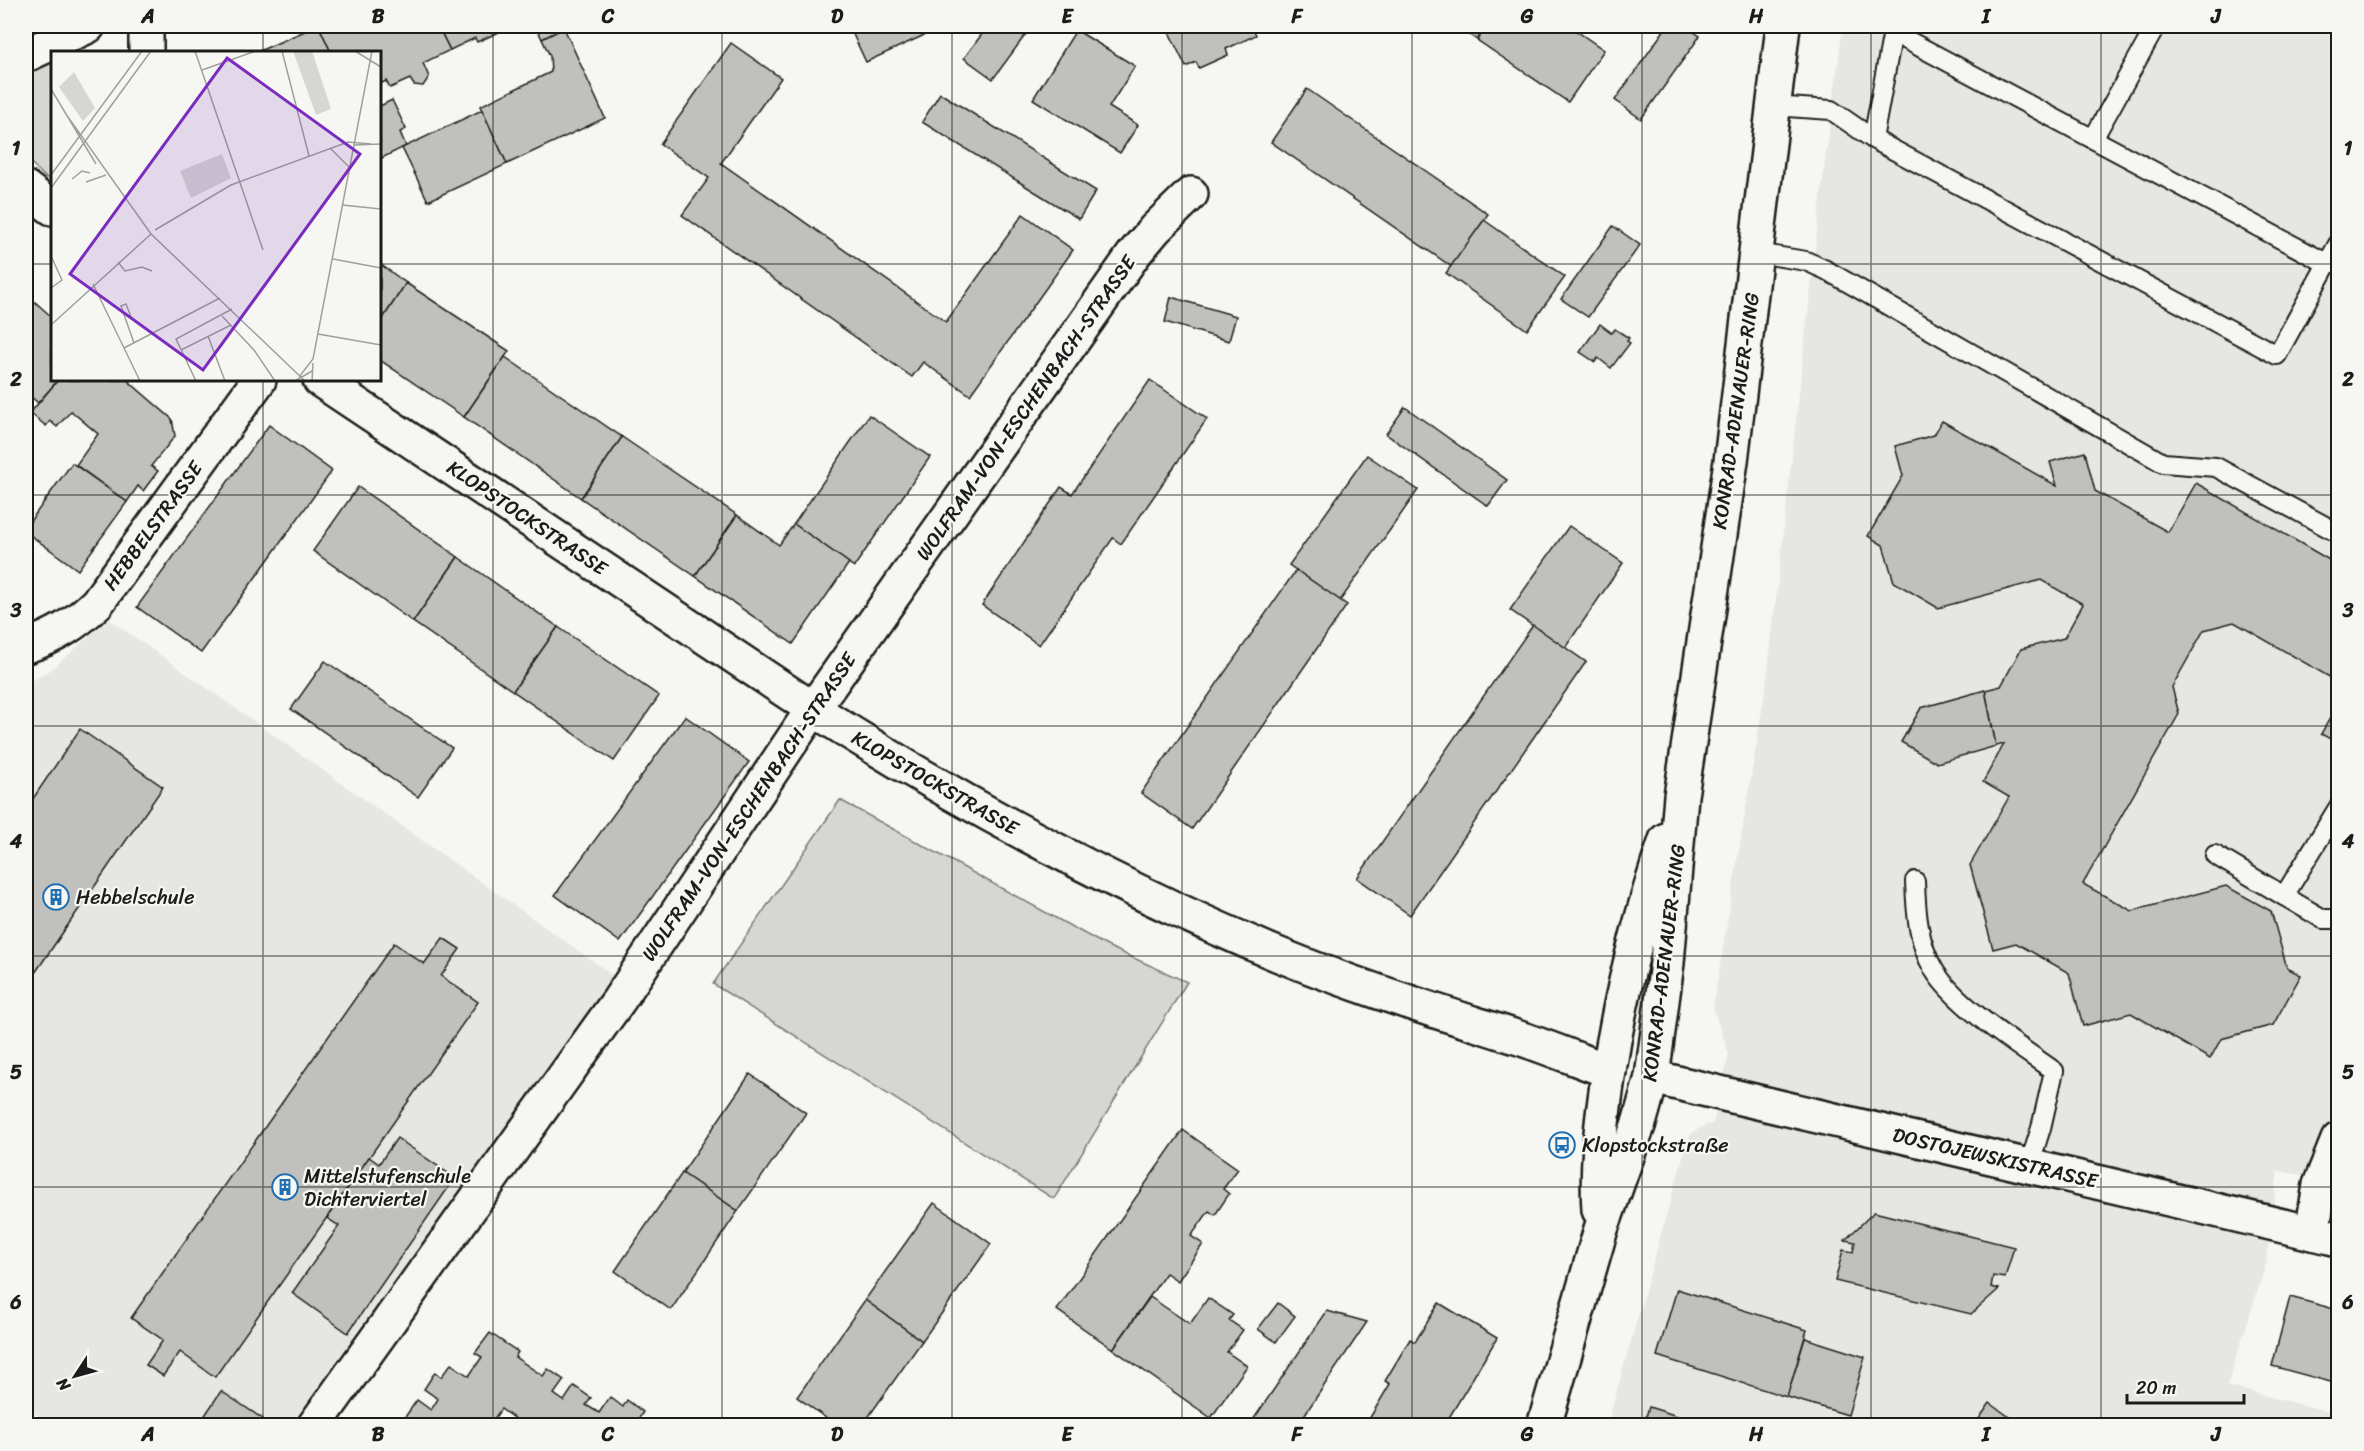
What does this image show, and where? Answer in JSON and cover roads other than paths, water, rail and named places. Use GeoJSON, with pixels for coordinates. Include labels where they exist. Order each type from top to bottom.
{"type":"FeatureCollection","features":[{"type":"Feature","properties":{"kind":"street"},"geometry":{"type":"LineString","coordinates":[[26,55],[88,26]]}},
{"type":"Feature","properties":{"kind":"street"},"geometry":{"type":"LineString","coordinates":[[146,26],[146,51]]}},
{"type":"Feature","properties":{"kind":"street","name":"KONRAD-ADENAUER-RING"},"geometry":{"type":"LineString","coordinates":[[1545,1425],[1601,1229],[1640,1120],[1652,1077],[1668,952],[1681,796],[1731,461],[1783,26]]}},
{"type":"Feature","properties":{"kind":"street"},"geometry":{"type":"LineString","coordinates":[[26,188],[51,207]]}},
{"type":"Feature","properties":{"kind":"street","name":"WOLFRAM-VON-ESCHENBACH-STRASSE"},"geometry":{"type":"LineString","coordinates":[[314,1425],[619,1000],[813,709],[1134,254],[1155,229],[1191,194]]}},
{"type":"Feature","properties":{"kind":"street","name":"HEBBELSTRASSE"},"geometry":{"type":"LineString","coordinates":[[26,646],[70,627],[97,603],[258,381]]}},
{"type":"Feature","properties":{"kind":"street","name":"KLOPSTOCKSTRASSE"},"geometry":{"type":"LineString","coordinates":[[321,381],[895,762],[1046,847],[1153,900],[1278,954],[1425,1008],[1609,1071]]}},
{"type":"Feature","properties":{"kind":"street","name":"KONRAD-ADENAUER-RING"},"geometry":{"type":"LineString","coordinates":[[1601,1229],[1598,1193],[1600,1156],[1609,1071],[1619,1014],[1653,878],[1681,796]]}},
{"type":"Feature","properties":{"kind":"street","name":"DOSTOJEWSKISTRASSE"},"geometry":{"type":"LineString","coordinates":[[1652,1077],[2325,1236]]}},
{"type":"Feature","properties":{"kind":"street"},"geometry":{"type":"LineString","coordinates":[[2325,1236],[2320,1185],[2338,1140]]}},
{"type":"Feature","properties":{"kind":"lane"},"geometry":{"type":"LineString","coordinates":[[2093,139],[2156,26]]}},
{"type":"Feature","properties":{"kind":"lane"},"geometry":{"type":"LineString","coordinates":[[1873,139],[1893,29],[2328,264]]}},
{"type":"Feature","properties":{"kind":"lane"},"geometry":{"type":"LineString","coordinates":[[1773,106],[1831,110],[1873,139],[2277,355],[2338,244]]}},
{"type":"Feature","properties":{"kind":"lane"},"geometry":{"type":"LineString","coordinates":[[1757,253],[1806,261],[1826,270],[2163,464],[2216,467],[2338,533]]}},
{"type":"Feature","properties":{"kind":"lane"},"geometry":{"type":"LineString","coordinates":[[2284,896],[2338,808]]}},
{"type":"Feature","properties":{"kind":"lane"},"geometry":{"type":"LineString","coordinates":[[2215,855],[2323,919],[2338,919]]}},
{"type":"Feature","properties":{"kind":"lane"},"geometry":{"type":"LineString","coordinates":[[1915,881],[1919,926],[1923,944],[1935,972],[1959,999],[2054,1071],[2041,1128],[2029,1166]]}},
{"type":"Feature","properties":{"kind":"place","name":"Hebbelschule"},"geometry":{"type":"Point","coordinates":[56,897]}},
{"type":"Feature","properties":{"kind":"place","name":"Klopstockstraße"},"geometry":{"type":"Point","coordinates":[1562,1145]}},
{"type":"Feature","properties":{"kind":"place","name":"Mittelstufenschule Dichterviertel"},"geometry":{"type":"Point","coordinates":[285,1187]}}]}
